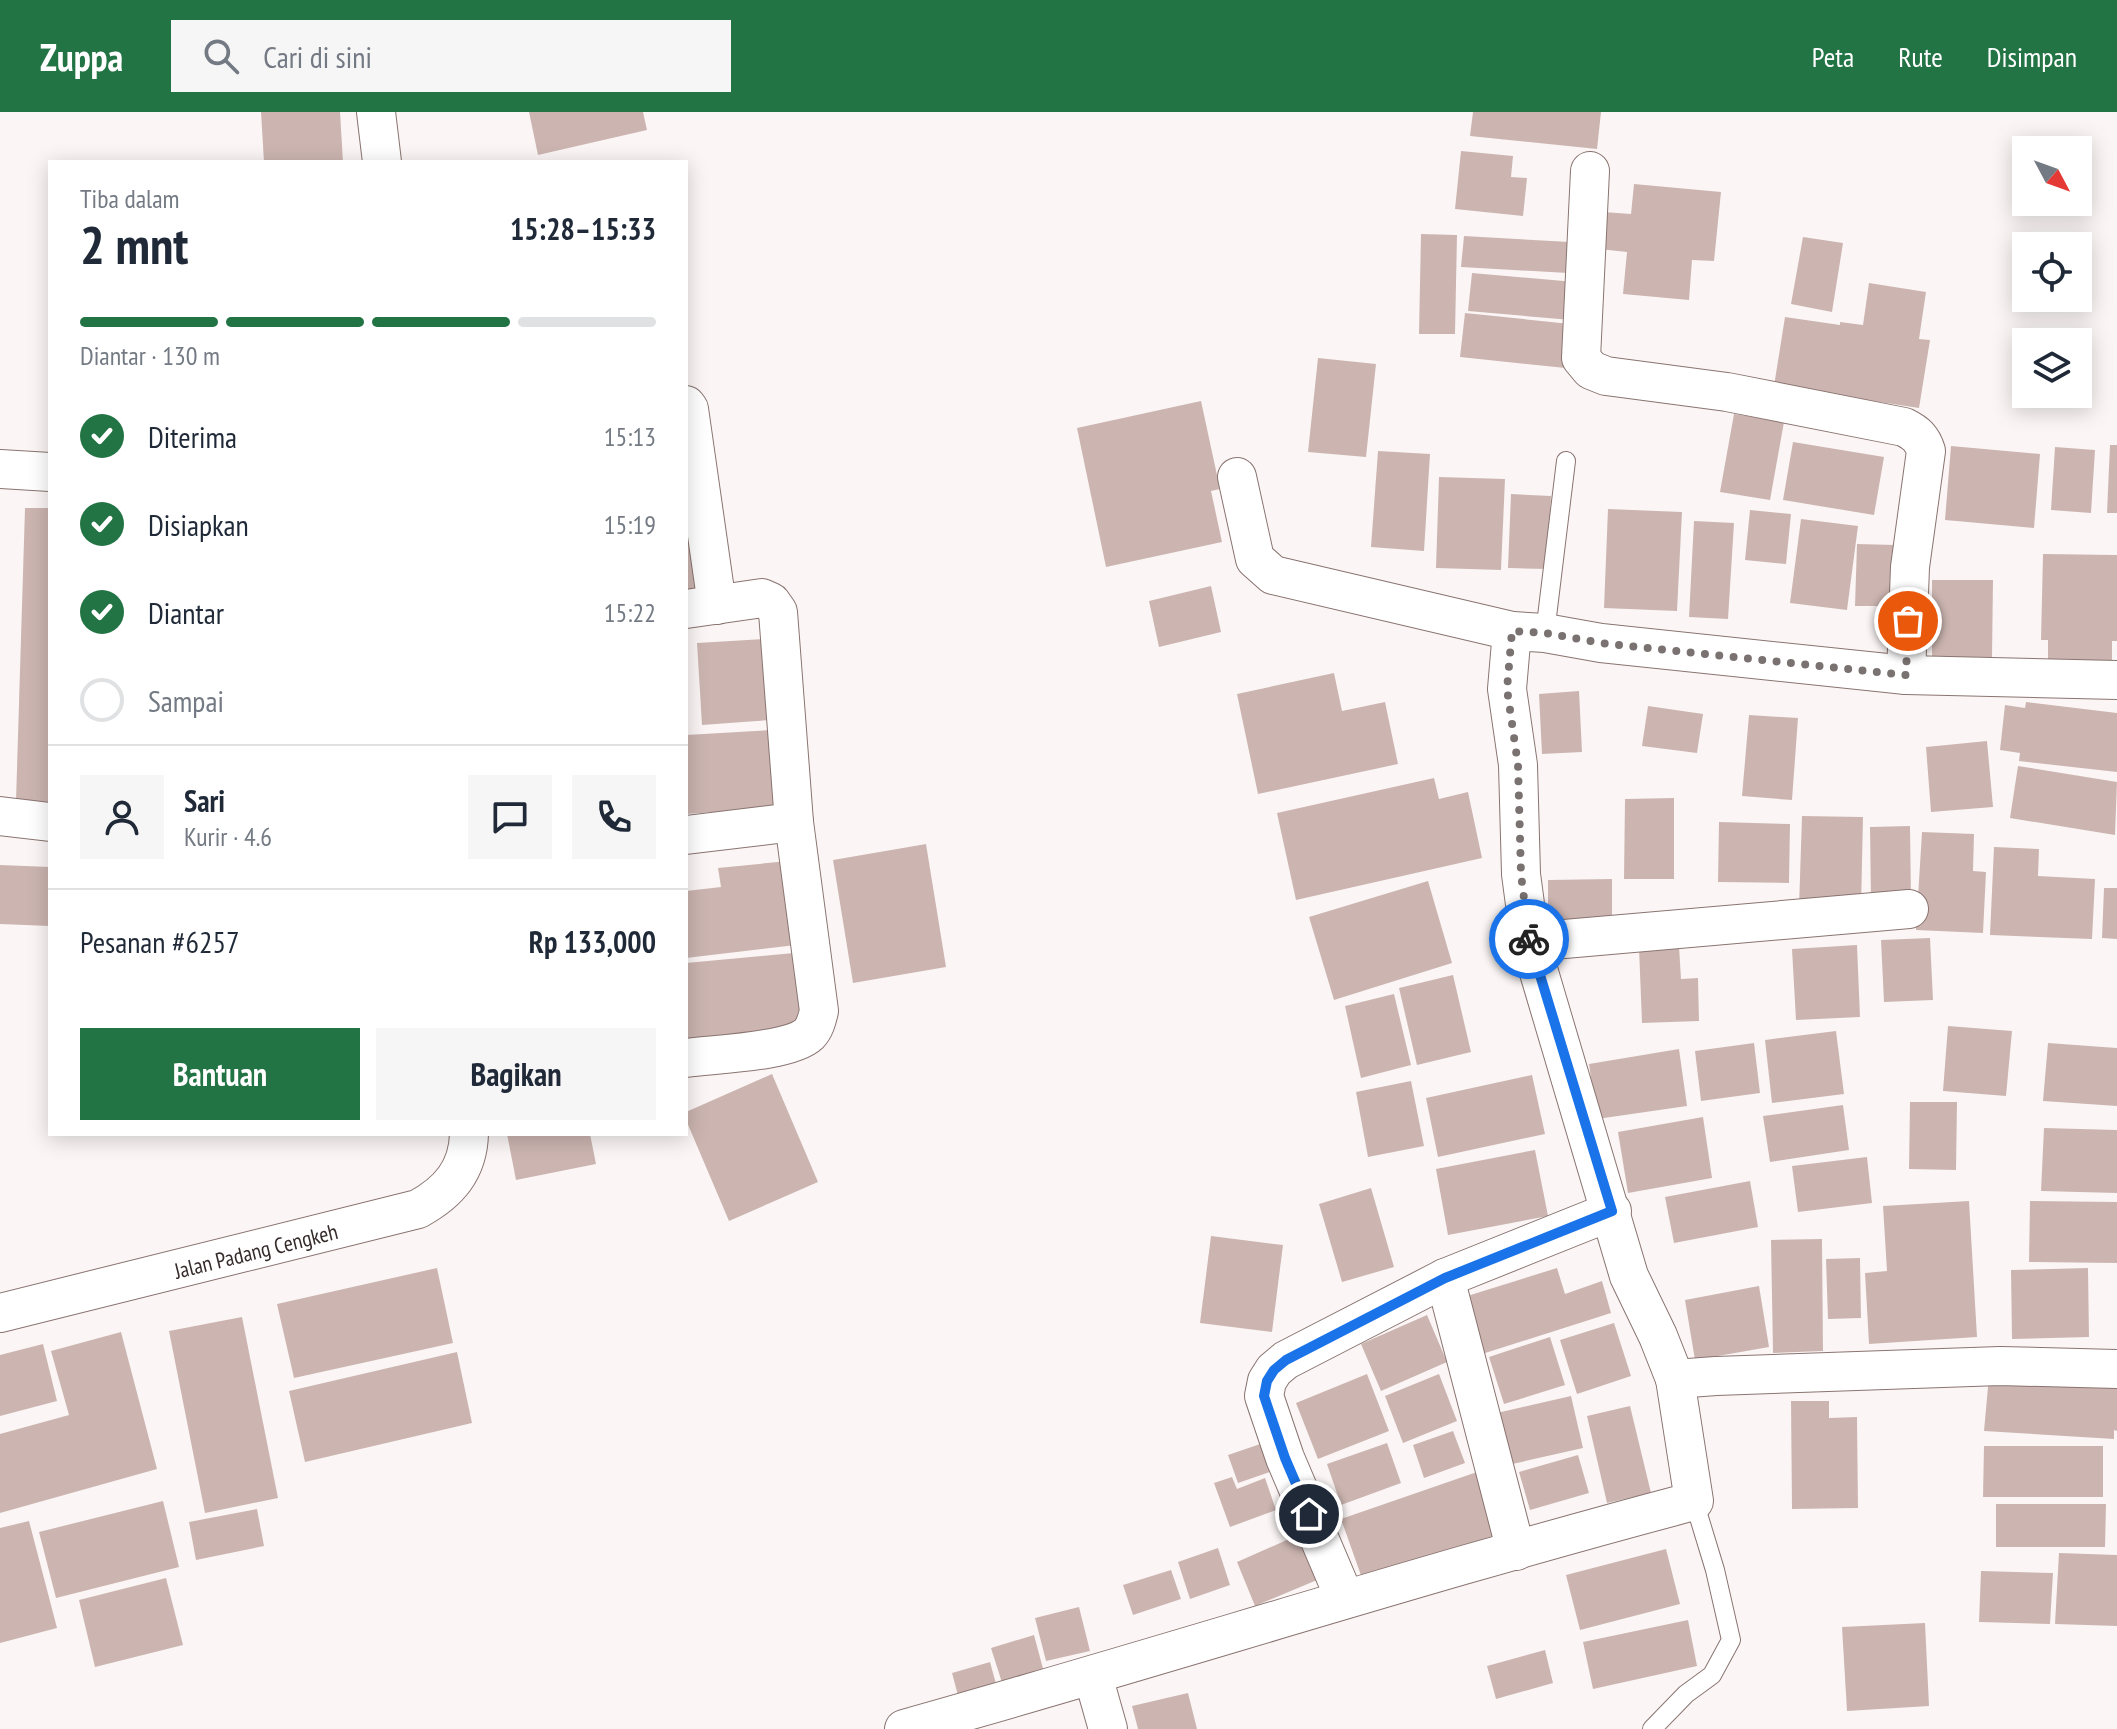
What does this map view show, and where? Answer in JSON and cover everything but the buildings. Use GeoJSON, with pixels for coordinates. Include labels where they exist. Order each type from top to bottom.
{"type":"FeatureCollection","features":[{"type":"Feature","properties":{"kind":"street"},"geometry":{"type":"LineString","coordinates":[[376,112],[382,160]]}},
{"type":"Feature","properties":{"kind":"street"},"geometry":{"type":"LineString","coordinates":[[1590,171],[1581,358],[1591,370],[1606,376],[1727,392],[1904,427],[1923,442],[1926,451],[1910,567],[1906,675]]}},
{"type":"Feature","properties":{"kind":"street"},"geometry":{"type":"LineString","coordinates":[[688,408],[701,607],[762,598],[771,602],[778,612],[794,822],[819,1011],[812,1031],[799,1041],[688,1058]]}},
{"type":"Feature","properties":{"kind":"street"},"geometry":{"type":"LineString","coordinates":[[0,469],[48,472]]}},
{"type":"Feature","properties":{"kind":"street"},"geometry":{"type":"LineString","coordinates":[[1237,477],[1255,559],[1273,575],[1529,632],[1601,643],[1906,675],[2117,680]]}},
{"type":"Feature","properties":{"kind":"street"},"geometry":{"type":"LineString","coordinates":[[904,1729],[1093,1676],[1345,1599],[1694,1501],[1675,1379],[1629,1276],[1530,942],[1521,874],[1518,765],[1507,689],[1529,632]]}},
{"type":"Feature","properties":{"kind":"street"},"geometry":{"type":"LineString","coordinates":[[0,816],[48,822]]}},
{"type":"Feature","properties":{"kind":"street"},"geometry":{"type":"LineString","coordinates":[[688,835],[794,822]]}},
{"type":"Feature","properties":{"kind":"street"},"geometry":{"type":"LineString","coordinates":[[1530,942],[1909,909]]}},
{"type":"Feature","properties":{"kind":"street","name":"Jalan Padang Cengkeh"},"geometry":{"type":"LineString","coordinates":[[0,1313],[418,1209],[447,1189],[462,1169],[469,1136]]}},
{"type":"Feature","properties":{"kind":"street"},"geometry":{"type":"LineString","coordinates":[[1345,1599],[1285,1458],[1264,1396],[1267,1381],[1274,1370],[1286,1360],[1445,1278],[1612,1211]]}},
{"type":"Feature","properties":{"kind":"street"},"geometry":{"type":"LineString","coordinates":[[1445,1278],[1516,1551]]}},
{"type":"Feature","properties":{"kind":"street"},"geometry":{"type":"LineString","coordinates":[[1675,1379],[2000,1366],[2117,1369]]}},
{"type":"Feature","properties":{"kind":"street"},"geometry":{"type":"LineString","coordinates":[[1093,1676],[1108,1729]]}},
{"type":"Feature","properties":{"kind":"lane"},"geometry":{"type":"LineString","coordinates":[[1529,632],[1566,461]]}},
{"type":"Feature","properties":{"kind":"lane"},"geometry":{"type":"LineString","coordinates":[[1652,1729],[1686,1694],[1712,1675],[1731,1640],[1715,1570],[1694,1501]]}},
{"type":"Feature","properties":{"kind":"way so far"},"geometry":{"type":"LineString","coordinates":[[1529,939],[1521,874],[1518,765],[1507,689],[1512,631],[1906,675],[1908,621]]}},
{"type":"Feature","properties":{"kind":"route"},"geometry":{"type":"LineString","coordinates":[[1309,1514],[1285,1458],[1264,1396],[1267,1381],[1274,1370],[1286,1360],[1445,1278],[1612,1211],[1529,939]]}}]}
